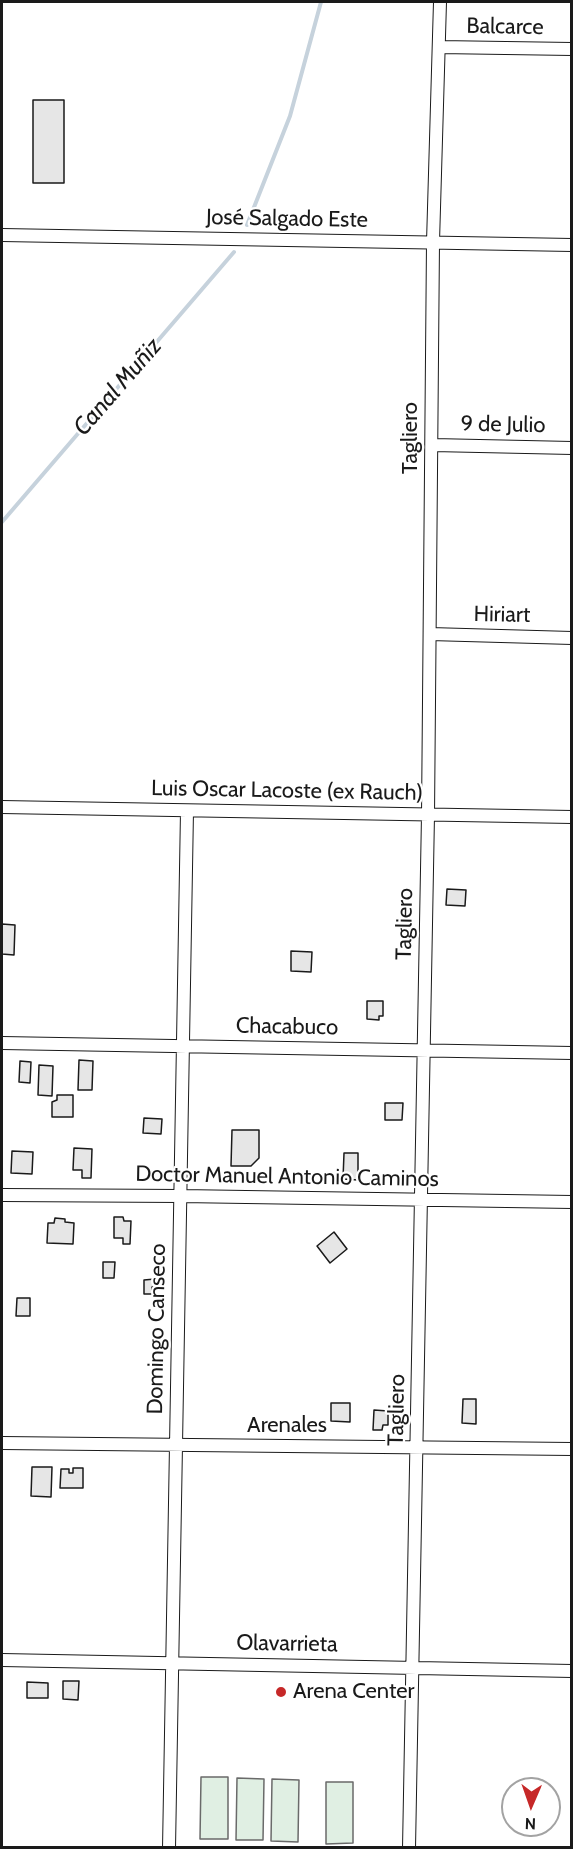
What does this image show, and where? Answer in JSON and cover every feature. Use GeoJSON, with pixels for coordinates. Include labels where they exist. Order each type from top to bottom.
{"type":"FeatureCollection","features":[{"type":"Feature","properties":{"kind":"street","name":"Tagliero"},"geometry":{"type":"LineString","coordinates":[[409,1848],[428,815],[433,242],[440,2]]}},
{"type":"Feature","properties":{"kind":"street","name":"Balcarce"},"geometry":{"type":"LineString","coordinates":[[439,47],[572,49]]}},
{"type":"Feature","properties":{"kind":"street","name":"José Salgado Este"},"geometry":{"type":"LineString","coordinates":[[2,235],[572,244]]}},
{"type":"Feature","properties":{"kind":"street","name":"9 de Julio"},"geometry":{"type":"LineString","coordinates":[[433,445],[572,448]]}},
{"type":"Feature","properties":{"kind":"street","name":"Hiriart"},"geometry":{"type":"LineString","coordinates":[[430,634],[572,638]]}},
{"type":"Feature","properties":{"kind":"street","name":"Luis Oscar Lacoste (ex Rauch)"},"geometry":{"type":"LineString","coordinates":[[2,807],[572,817]]}},
{"type":"Feature","properties":{"kind":"street","name":"Domingo Canseco"},"geometry":{"type":"LineString","coordinates":[[169,1848],[187,811]]}},
{"type":"Feature","properties":{"kind":"street","name":"Chacabuco"},"geometry":{"type":"LineString","coordinates":[[2,1043],[572,1053]]}},
{"type":"Feature","properties":{"kind":"street","name":"Doctor Manuel Antonio Caminos"},"geometry":{"type":"LineString","coordinates":[[2,1195],[572,1202]]}},
{"type":"Feature","properties":{"kind":"street","name":"Arenales"},"geometry":{"type":"LineString","coordinates":[[2,1443],[572,1449]]}},
{"type":"Feature","properties":{"kind":"street","name":"Olavarrieta"},"geometry":{"type":"LineString","coordinates":[[2,1660],[572,1671]]}},
{"type":"Feature","properties":{"kind":"green space"},"geometry":{"type":"Polygon","coordinates":[[[201,1777],[228,1777],[228,1839],[200,1839],[201,1777]]]}},
{"type":"Feature","properties":{"kind":"green space"},"geometry":{"type":"Polygon","coordinates":[[[237,1778],[264,1779],[263,1840],[236,1840],[237,1778]]]}},
{"type":"Feature","properties":{"kind":"green space"},"geometry":{"type":"Polygon","coordinates":[[[272,1779],[299,1780],[298,1842],[271,1841],[272,1779]]]}},
{"type":"Feature","properties":{"kind":"green space"},"geometry":{"type":"Polygon","coordinates":[[[326,1782],[353,1782],[353,1843],[326,1844],[326,1782]]]}},
{"type":"Feature","properties":{"kind":"building"},"geometry":{"type":"Polygon","coordinates":[[[33,100],[64,100],[64,183],[33,183],[33,100]]]}},
{"type":"Feature","properties":{"kind":"building"},"geometry":{"type":"Polygon","coordinates":[[[447,889],[466,890],[465,906],[446,905],[447,889]]]}},
{"type":"Feature","properties":{"kind":"building"},"geometry":{"type":"Polygon","coordinates":[[[2,924],[15,925],[14,955],[2,954],[2,924]]]}},
{"type":"Feature","properties":{"kind":"building"},"geometry":{"type":"Polygon","coordinates":[[[291,951],[312,952],[311,972],[291,971],[291,951]]]}},
{"type":"Feature","properties":{"kind":"building"},"geometry":{"type":"Polygon","coordinates":[[[367,1001],[383,1001],[383,1016],[379,1016],[379,1020],[367,1019],[367,1001]]]}},
{"type":"Feature","properties":{"kind":"building"},"geometry":{"type":"Polygon","coordinates":[[[79,1060],[93,1061],[92,1090],[78,1090],[79,1060]]]}},
{"type":"Feature","properties":{"kind":"building"},"geometry":{"type":"Polygon","coordinates":[[[20,1061],[31,1062],[30,1083],[19,1082],[20,1061]]]}},
{"type":"Feature","properties":{"kind":"building"},"geometry":{"type":"Polygon","coordinates":[[[39,1065],[53,1066],[52,1096],[38,1095],[39,1065]]]}},
{"type":"Feature","properties":{"kind":"building"},"geometry":{"type":"Polygon","coordinates":[[[57,1095],[73,1095],[73,1117],[52,1117],[52,1102],[57,1100],[57,1095]]]}},
{"type":"Feature","properties":{"kind":"building"},"geometry":{"type":"Polygon","coordinates":[[[385,1103],[403,1103],[402,1120],[385,1120],[385,1103]]]}},
{"type":"Feature","properties":{"kind":"building"},"geometry":{"type":"Polygon","coordinates":[[[144,1118],[162,1119],[161,1134],[143,1133],[144,1118]]]}},
{"type":"Feature","properties":{"kind":"building"},"geometry":{"type":"Polygon","coordinates":[[[232,1130],[259,1130],[259,1158],[251,1166],[231,1166],[232,1130]]]}},
{"type":"Feature","properties":{"kind":"building"},"geometry":{"type":"Polygon","coordinates":[[[74,1148],[92,1149],[91,1178],[82,1178],[82,1170],[73,1170],[74,1148]]]}},
{"type":"Feature","properties":{"kind":"building"},"geometry":{"type":"Polygon","coordinates":[[[12,1151],[33,1152],[32,1174],[11,1173],[12,1151]]]}},
{"type":"Feature","properties":{"kind":"building"},"geometry":{"type":"Polygon","coordinates":[[[344,1153],[358,1153],[358,1180],[343,1179],[344,1153]]]}},
{"type":"Feature","properties":{"kind":"building"},"geometry":{"type":"Polygon","coordinates":[[[114,1217],[123,1217],[124,1221],[131,1221],[130,1244],[123,1244],[123,1238],[114,1238],[114,1217]]]}},
{"type":"Feature","properties":{"kind":"building"},"geometry":{"type":"Polygon","coordinates":[[[55,1218],[74,1223],[73,1244],[47,1243],[48,1223],[54,1223],[55,1218]]]}},
{"type":"Feature","properties":{"kind":"building"},"geometry":{"type":"Polygon","coordinates":[[[334,1232],[347,1249],[330,1263],[317,1246],[334,1232]]]}},
{"type":"Feature","properties":{"kind":"building"},"geometry":{"type":"Polygon","coordinates":[[[103,1262],[115,1262],[114,1278],[103,1278],[103,1262]]]}},
{"type":"Feature","properties":{"kind":"building"},"geometry":{"type":"Polygon","coordinates":[[[155,1279],[152,1294],[144,1294],[144,1280],[155,1279]]]}},
{"type":"Feature","properties":{"kind":"building"},"geometry":{"type":"Polygon","coordinates":[[[17,1298],[30,1298],[30,1316],[16,1316],[17,1298]]]}},
{"type":"Feature","properties":{"kind":"building"},"geometry":{"type":"Polygon","coordinates":[[[463,1399],[476,1399],[476,1424],[462,1423],[463,1399]]]}},
{"type":"Feature","properties":{"kind":"building"},"geometry":{"type":"Polygon","coordinates":[[[331,1403],[350,1403],[350,1422],[331,1421],[331,1403]]]}},
{"type":"Feature","properties":{"kind":"building"},"geometry":{"type":"Polygon","coordinates":[[[374,1410],[388,1411],[388,1425],[383,1425],[382,1430],[373,1430],[374,1410]]]}},
{"type":"Feature","properties":{"kind":"building"},"geometry":{"type":"Polygon","coordinates":[[[32,1467],[52,1467],[51,1497],[31,1496],[32,1467]]]}},
{"type":"Feature","properties":{"kind":"building"},"geometry":{"type":"Polygon","coordinates":[[[73,1468],[83,1468],[83,1488],[60,1488],[61,1469],[69,1469],[69,1473],[73,1473],[73,1468]]]}},
{"type":"Feature","properties":{"kind":"building"},"geometry":{"type":"Polygon","coordinates":[[[63,1681],[79,1681],[78,1700],[63,1699],[63,1681]]]}},
{"type":"Feature","properties":{"kind":"building"},"geometry":{"type":"Polygon","coordinates":[[[27,1682],[48,1683],[48,1698],[27,1698],[27,1682]]]}},
{"type":"Feature","properties":{"kind":"waterway","name":"Canal Muñiz"},"geometry":{"type":"LineString","coordinates":[[247,225],[290,116],[321,2]]}},
{"type":"Feature","properties":{"kind":"waterway","name":"Canal Muñiz"},"geometry":{"type":"LineString","coordinates":[[2,522],[234,252]]}},
{"type":"Feature","properties":{"kind":"place","name":"Arena Center"},"geometry":{"type":"Point","coordinates":[281,1692]}}]}
